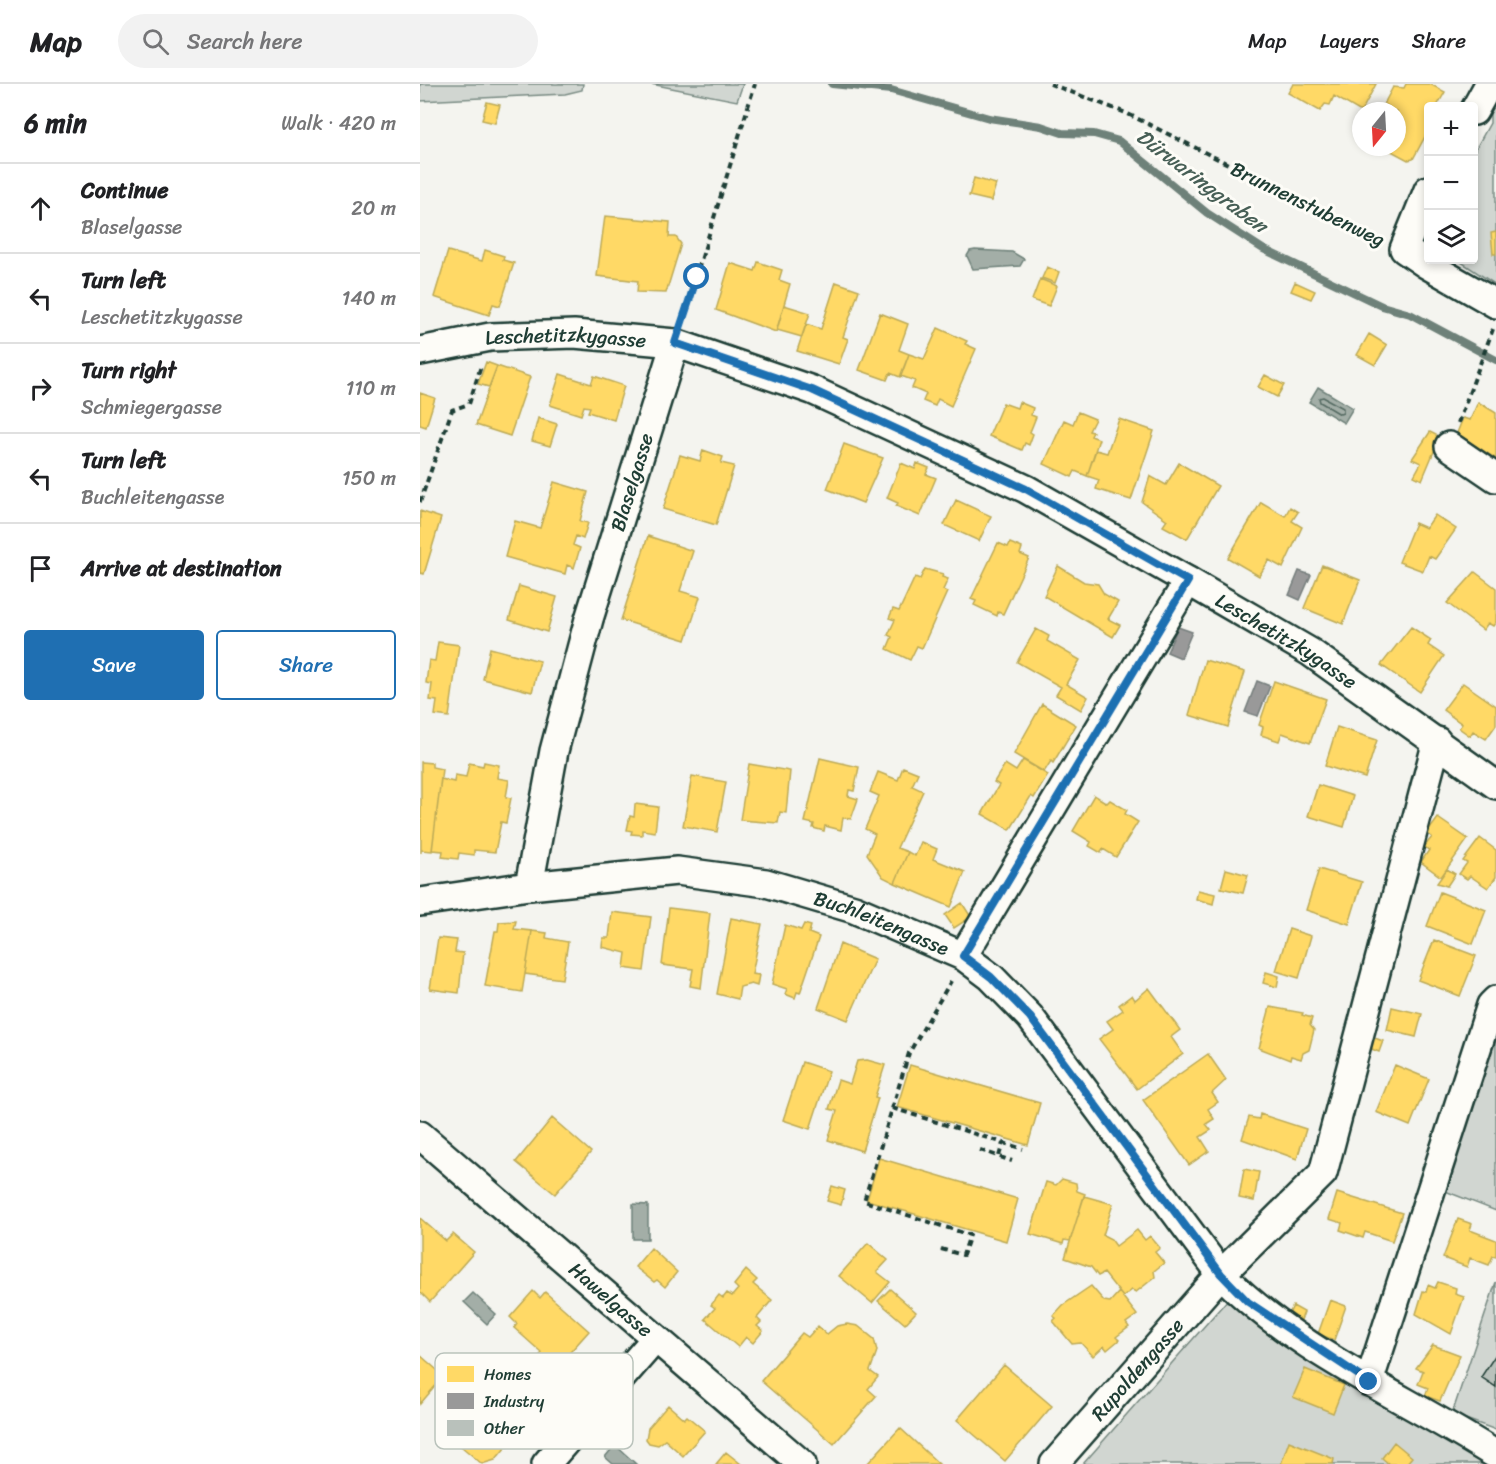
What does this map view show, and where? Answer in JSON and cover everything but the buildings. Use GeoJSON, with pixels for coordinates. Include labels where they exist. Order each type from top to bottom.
{"type":"FeatureCollection","features":[{"type":"Feature","properties":{"kind":"street"},"geometry":{"type":"LineString","coordinates":[[1478,103],[1489,84]]}},
{"type":"Feature","properties":{"kind":"street"},"geometry":{"type":"LineString","coordinates":[[1404,249],[1424,200]]}},
{"type":"Feature","properties":{"kind":"street","name":"Brunnenstubenweg"},"geometry":{"type":"LineString","coordinates":[[1404,249],[1496,304]]}},
{"type":"Feature","properties":{"kind":"street","name":"Leschetitzkygasse"},"geometry":{"type":"LineString","coordinates":[[420,351],[490,337],[574,334],[675,343],[812,390],[1026,489],[1188,581],[1310,652],[1496,785]]}},
{"type":"Feature","properties":{"kind":"street","name":"Blaselgasse"},"geometry":{"type":"LineString","coordinates":[[529,886],[554,751],[583,641],[675,343]]}},
{"type":"Feature","properties":{"kind":"street"},"geometry":{"type":"LineString","coordinates":[[1449,446],[1496,478]]}},
{"type":"Feature","properties":{"kind":"street"},"geometry":{"type":"LineString","coordinates":[[963,956],[1188,581]]}},
{"type":"Feature","properties":{"kind":"street","name":"Rupoldengasse"},"geometry":{"type":"LineString","coordinates":[[1054,1464],[1221,1274],[1323,1173],[1437,741]]}},
{"type":"Feature","properties":{"kind":"street","name":"Buchleitengasse"},"geometry":{"type":"LineString","coordinates":[[420,902],[529,886],[677,871],[766,883],[854,909],[963,956],[991,977],[1030,1017],[1221,1274],[1248,1302],[1369,1382],[1445,1422],[1496,1455]]}},
{"type":"Feature","properties":{"kind":"street"},"geometry":{"type":"LineString","coordinates":[[1369,1382],[1484,1027],[1496,1000]]}},
{"type":"Feature","properties":{"kind":"street","name":"Hawelgasse"},"geometry":{"type":"LineString","coordinates":[[420,1135],[802,1464]]}},
{"type":"Feature","properties":{"kind":"street"},"geometry":{"type":"LineString","coordinates":[[633,1365],[656,1339]]}},
{"type":"Feature","properties":{"kind":"street"},"geometry":{"type":"LineString","coordinates":[[546,1464],[559,1449]]}},
{"type":"Feature","properties":{"kind":"path"},"geometry":{"type":"LineString","coordinates":[[675,343],[754,84]]}},
{"type":"Feature","properties":{"kind":"path","name":"Brunnenstubenweg"},"geometry":{"type":"LineString","coordinates":[[1050,84],[1126,113],[1362,233],[1404,249]]}},
{"type":"Feature","properties":{"kind":"path"},"geometry":{"type":"LineString","coordinates":[[1449,446],[1496,320]]}},
{"type":"Feature","properties":{"kind":"path"},"geometry":{"type":"LineString","coordinates":[[420,502],[452,410],[469,404],[490,337]]}},
{"type":"Feature","properties":{"kind":"path"},"geometry":{"type":"LineString","coordinates":[[941,1249],[963,1256],[970,1235],[864,1201],[909,1053],[943,996]]}},
{"type":"Feature","properties":{"kind":"path"},"geometry":{"type":"LineString","coordinates":[[892,1108],[1023,1149]]}},
{"type":"Feature","properties":{"kind":"path"},"geometry":{"type":"LineString","coordinates":[[999,1156],[1003,1143]]}},
{"type":"Feature","properties":{"kind":"path"},"geometry":{"type":"LineString","coordinates":[[980,1150],[1012,1161]]}},
{"type":"Feature","properties":{"kind":"shaded area"},"geometry":{"type":"Polygon","coordinates":[[[420,84],[583,84],[582,90],[565,94],[420,101],[420,84]]]}},
{"type":"Feature","properties":{"kind":"shaded area"},"geometry":{"type":"Polygon","coordinates":[[[651,84],[743,84],[737,101],[651,84]]]}},
{"type":"Feature","properties":{"kind":"shaded area"},"geometry":{"type":"Polygon","coordinates":[[[1496,92],[1496,285],[1464,264],[1478,264],[1478,145],[1490,123],[1490,102],[1496,92]]]}},
{"type":"Feature","properties":{"kind":"shaded area"},"geometry":{"type":"Polygon","coordinates":[[[1496,1022],[1496,1211],[1440,1189],[1496,1022]]]}},
{"type":"Feature","properties":{"kind":"shaded area"},"geometry":{"type":"Polygon","coordinates":[[[1496,1282],[1496,1430],[1452,1414],[1496,1282]]]}},
{"type":"Feature","properties":{"kind":"shaded area"},"geometry":{"type":"Polygon","coordinates":[[[1230,1297],[1495,1464],[1083,1464],[1230,1297]]]}},
{"type":"Feature","properties":{"kind":"water"},"geometry":{"type":"Polygon","coordinates":[[[970,251],[1012,252],[1024,259],[1020,266],[973,269],[967,256],[970,251]]]}},
{"type":"Feature","properties":{"kind":"water"},"geometry":{"type":"Polygon","coordinates":[[[1318,387],[1353,408],[1344,423],[1309,402],[1318,387]]]}},
{"type":"Feature","properties":{"kind":"water"},"geometry":{"type":"Polygon","coordinates":[[[633,1204],[648,1205],[648,1239],[633,1239],[633,1204]]]}},
{"type":"Feature","properties":{"kind":"water"},"geometry":{"type":"Polygon","coordinates":[[[473,1293],[496,1314],[487,1324],[464,1302],[473,1293]]]}},
{"type":"Feature","properties":{"kind":"water"},"geometry":{"type":"Polygon","coordinates":[[[612,1449],[619,1449],[636,1464],[613,1464],[605,1457],[612,1449]]]}},
{"type":"Feature","properties":{"kind":"waterway","name":"Dürwaringgraben"},"geometry":{"type":"LineString","coordinates":[[832,84],[891,90],[989,118],[1041,126],[1062,133],[1094,134],[1119,141],[1207,213],[1263,249],[1382,306],[1410,314],[1496,360]]}},
{"type":"Feature","properties":{"kind":"route"},"geometry":{"type":"LineString","coordinates":[[697,277],[675,343],[812,390],[1026,489],[1188,581],[963,956],[991,977],[1030,1017],[1221,1274],[1248,1302],[1369,1382]]}}]}
